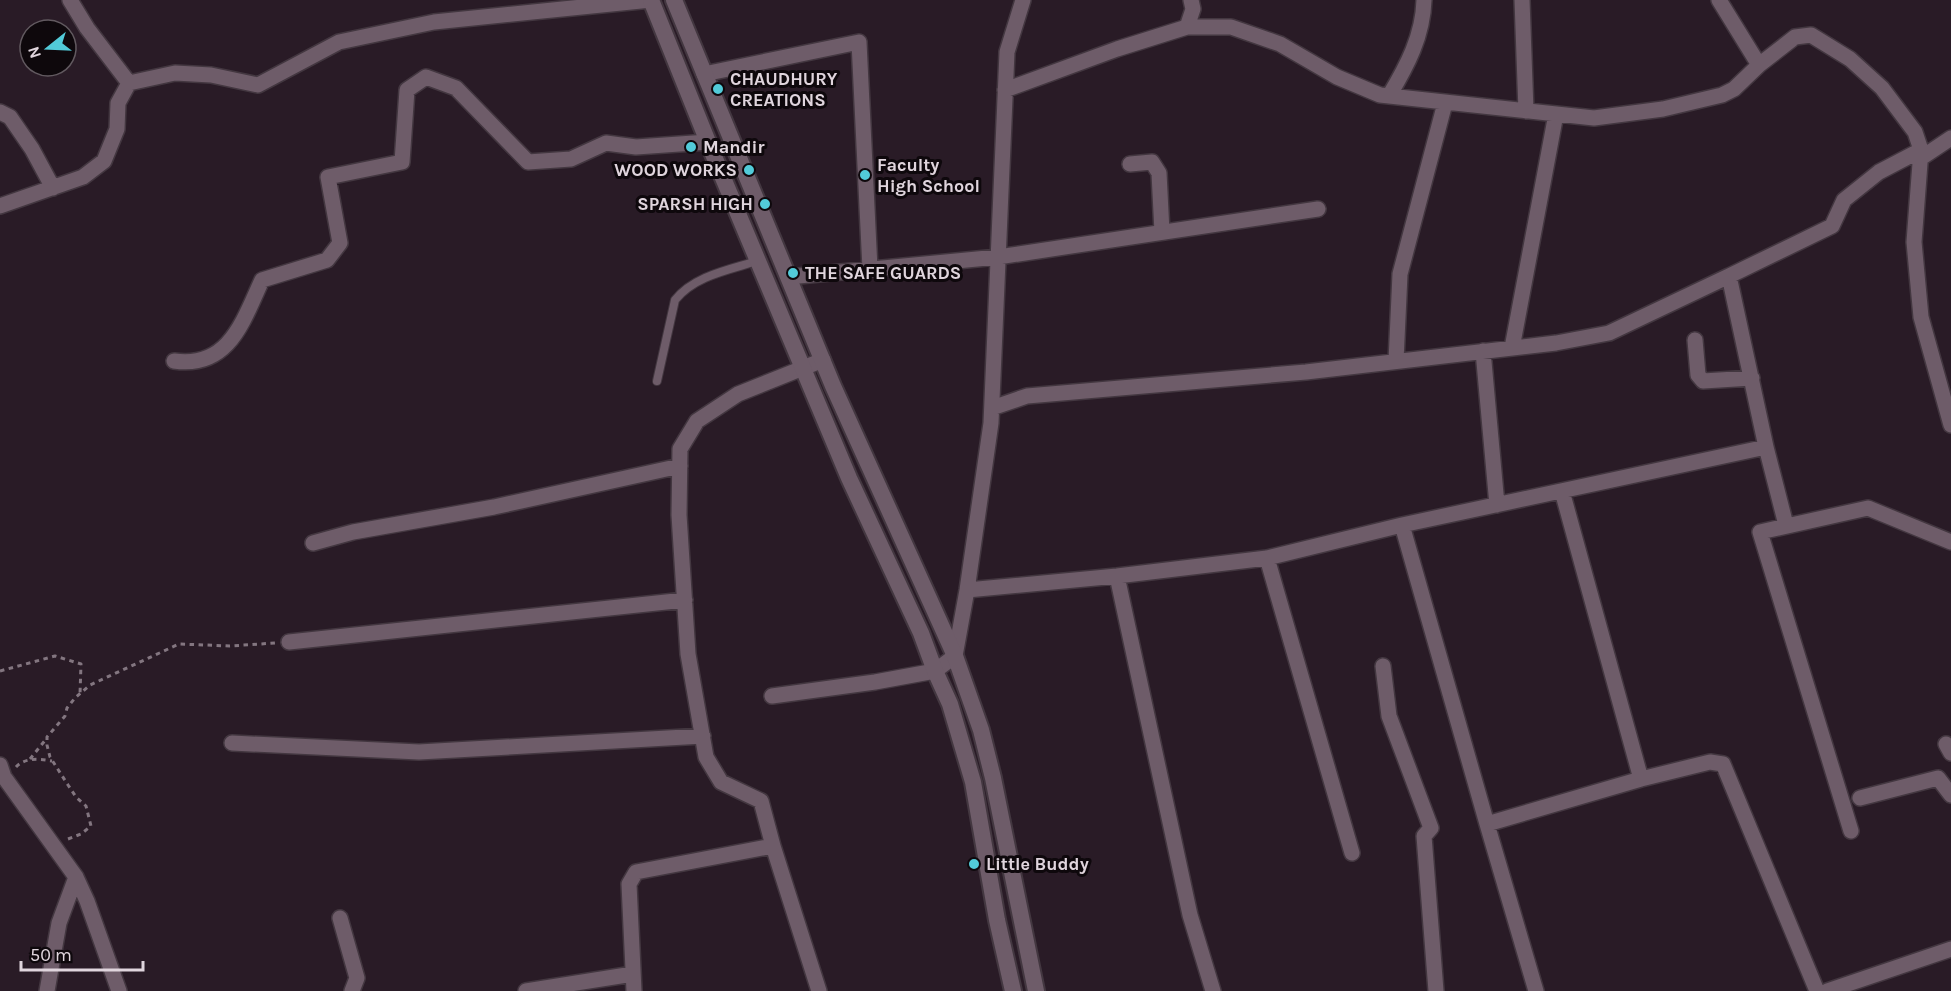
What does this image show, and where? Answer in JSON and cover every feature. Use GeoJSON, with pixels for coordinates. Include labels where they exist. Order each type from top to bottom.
{"type":"FeatureCollection","features":[{"type":"Feature","properties":{"kind":"main road"},"geometry":{"type":"LineString","coordinates":[[651,0],[849,478],[921,633],[935,671],[951,704],[973,782],[997,920],[1013,991]]}},
{"type":"Feature","properties":{"kind":"main road"},"geometry":{"type":"LineString","coordinates":[[674,0],[823,360],[955,656],[981,729],[993,777],[1036,991]]}},
{"type":"Feature","properties":{"kind":"street"},"geometry":{"type":"LineString","coordinates":[[70,0],[87,28],[129,82]]}},
{"type":"Feature","properties":{"kind":"street"},"geometry":{"type":"LineString","coordinates":[[129,82],[175,73],[212,75],[258,85],[339,42],[434,22],[651,0]]}},
{"type":"Feature","properties":{"kind":"street"},"geometry":{"type":"LineString","coordinates":[[772,696],[935,671],[955,656],[967,590],[992,408],[1007,52],[1023,0]]}},
{"type":"Feature","properties":{"kind":"street"},"geometry":{"type":"LineString","coordinates":[[1187,27],[1193,9],[1191,0]]}},
{"type":"Feature","properties":{"kind":"street"},"geometry":{"type":"LineString","coordinates":[[1389,96],[1409,64],[1424,17],[1424,0]]}},
{"type":"Feature","properties":{"kind":"street"},"geometry":{"type":"LineString","coordinates":[[1522,0],[1526,111]]}},
{"type":"Feature","properties":{"kind":"street"},"geometry":{"type":"LineString","coordinates":[[1719,0],[1759,65]]}},
{"type":"Feature","properties":{"kind":"street"},"geometry":{"type":"LineString","coordinates":[[1005,90],[1117,49],[1187,27],[1231,27],[1280,44],[1337,76],[1380,95],[1594,118],[1663,110],[1722,94],[1734,88],[1795,37],[1811,35],[1850,59],[1882,88],[1915,132],[1921,154],[1914,242],[1920,306],[1951,425]]}},
{"type":"Feature","properties":{"kind":"street"},"geometry":{"type":"LineString","coordinates":[[704,74],[859,42],[870,269]]}},
{"type":"Feature","properties":{"kind":"street"},"geometry":{"type":"LineString","coordinates":[[174,361],[190,363],[212,356],[230,343],[243,322],[262,280],[327,260],[340,243],[328,177],[402,162],[407,90],[426,77],[456,88],[528,162],[571,159],[606,143],[636,147],[708,142]]}},
{"type":"Feature","properties":{"kind":"street"},"geometry":{"type":"LineString","coordinates":[[0,206],[83,177],[104,161],[117,129],[118,103],[129,82]]}},
{"type":"Feature","properties":{"kind":"street"},"geometry":{"type":"LineString","coordinates":[[1396,361],[1400,274],[1445,103]]}},
{"type":"Feature","properties":{"kind":"street"},"geometry":{"type":"LineString","coordinates":[[0,112],[10,117],[32,149],[53,188]]}},
{"type":"Feature","properties":{"kind":"street"},"geometry":{"type":"LineString","coordinates":[[1512,348],[1556,114]]}},
{"type":"Feature","properties":{"kind":"street"},"geometry":{"type":"LineString","coordinates":[[992,408],[1027,396],[1306,372],[1512,348],[1610,333],[1832,226],[1844,200],[1879,172],[1951,138]]}},
{"type":"Feature","properties":{"kind":"street"},"geometry":{"type":"LineString","coordinates":[[1130,164],[1152,162],[1157,167],[1162,232]]}},
{"type":"Feature","properties":{"kind":"street"},"geometry":{"type":"LineString","coordinates":[[788,277],[998,257],[1318,209]]}},
{"type":"Feature","properties":{"kind":"street"},"geometry":{"type":"LineString","coordinates":[[1729,276],[1786,525]]}},
{"type":"Feature","properties":{"kind":"street"},"geometry":{"type":"LineString","coordinates":[[1695,340],[1698,375],[1703,381],[1752,378]]}},
{"type":"Feature","properties":{"kind":"street"},"geometry":{"type":"LineString","coordinates":[[1483,351],[1497,505]]}},
{"type":"Feature","properties":{"kind":"street"},"geometry":{"type":"LineString","coordinates":[[819,991],[761,801],[721,782],[706,758],[688,654],[680,515],[680,449],[697,421],[738,394],[823,360]]}},
{"type":"Feature","properties":{"kind":"street"},"geometry":{"type":"LineString","coordinates":[[967,590],[1117,576],[1267,558],[1402,525],[1767,447]]}},
{"type":"Feature","properties":{"kind":"street"},"geometry":{"type":"LineString","coordinates":[[313,543],[353,532],[494,507],[680,466]]}},
{"type":"Feature","properties":{"kind":"street"},"geometry":{"type":"LineString","coordinates":[[1562,491],[1641,779]]}},
{"type":"Feature","properties":{"kind":"street"},"geometry":{"type":"LineString","coordinates":[[1851,831],[1760,532],[1868,508],[1951,542]]}},
{"type":"Feature","properties":{"kind":"street"},"geometry":{"type":"LineString","coordinates":[[1402,525],[1536,991]]}},
{"type":"Feature","properties":{"kind":"street"},"geometry":{"type":"LineString","coordinates":[[1267,558],[1352,853]]}},
{"type":"Feature","properties":{"kind":"street"},"geometry":{"type":"LineString","coordinates":[[1117,576],[1190,915],[1213,991]]}},
{"type":"Feature","properties":{"kind":"street"},"geometry":{"type":"LineString","coordinates":[[289,642],[685,600]]}},
{"type":"Feature","properties":{"kind":"street"},"geometry":{"type":"LineString","coordinates":[[1383,666],[1389,716],[1431,828],[1424,836],[1436,991]]}},
{"type":"Feature","properties":{"kind":"street"},"geometry":{"type":"LineString","coordinates":[[232,743],[419,752],[703,736]]}},
{"type":"Feature","properties":{"kind":"street"},"geometry":{"type":"LineString","coordinates":[[1487,824],[1641,779],[1710,762],[1723,764],[1817,991]]}},
{"type":"Feature","properties":{"kind":"street"},"geometry":{"type":"LineString","coordinates":[[0,765],[7,781],[76,877],[87,901],[119,991]]}},
{"type":"Feature","properties":{"kind":"street"},"geometry":{"type":"LineString","coordinates":[[1860,798],[1938,778],[1951,795]]}},
{"type":"Feature","properties":{"kind":"street"},"geometry":{"type":"LineString","coordinates":[[634,991],[629,884],[636,872],[773,846]]}},
{"type":"Feature","properties":{"kind":"street"},"geometry":{"type":"LineString","coordinates":[[47,991],[59,923],[76,877]]}},
{"type":"Feature","properties":{"kind":"street"},"geometry":{"type":"LineString","coordinates":[[340,918],[357,978],[352,991]]}},
{"type":"Feature","properties":{"kind":"street"},"geometry":{"type":"LineString","coordinates":[[1827,991],[1951,950]]}},
{"type":"Feature","properties":{"kind":"street"},"geometry":{"type":"LineString","coordinates":[[526,991],[633,974]]}},
{"type":"Feature","properties":{"kind":"lane"},"geometry":{"type":"LineString","coordinates":[[657,381],[675,300],[682,291],[708,277],[759,261]]}},
{"type":"Feature","properties":{"kind":"path"},"geometry":{"type":"LineString","coordinates":[[29,760],[65,716],[68,708],[90,686],[179,644],[230,646],[289,642]]}},
{"type":"Feature","properties":{"kind":"path"},"geometry":{"type":"LineString","coordinates":[[0,671],[55,656],[81,664],[80,694]]}},
{"type":"Feature","properties":{"kind":"path"},"geometry":{"type":"LineString","coordinates":[[47,737],[47,746],[53,762],[76,797],[86,806],[91,826],[81,834],[52,844]]}},
{"type":"Feature","properties":{"kind":"path"},"geometry":{"type":"LineString","coordinates":[[7,781],[20,763],[39,758],[53,762]]}},
{"type":"Feature","properties":{"kind":"place","name":"CHAUDHURY CREATIONS"},"geometry":{"type":"Point","coordinates":[718,89]}},
{"type":"Feature","properties":{"kind":"place","name":"Mandir"},"geometry":{"type":"Point","coordinates":[691,147]}},
{"type":"Feature","properties":{"kind":"place","name":"WOOD WORKS"},"geometry":{"type":"Point","coordinates":[749,170]}},
{"type":"Feature","properties":{"kind":"place","name":"Faculty High School"},"geometry":{"type":"Point","coordinates":[865,175]}},
{"type":"Feature","properties":{"kind":"place","name":"SPARSH HIGH"},"geometry":{"type":"Point","coordinates":[765,204]}},
{"type":"Feature","properties":{"kind":"place","name":"THE SAFE GUARDS"},"geometry":{"type":"Point","coordinates":[793,273]}},
{"type":"Feature","properties":{"kind":"place","name":"Little Buddy"},"geometry":{"type":"Point","coordinates":[974,864]}}]}
